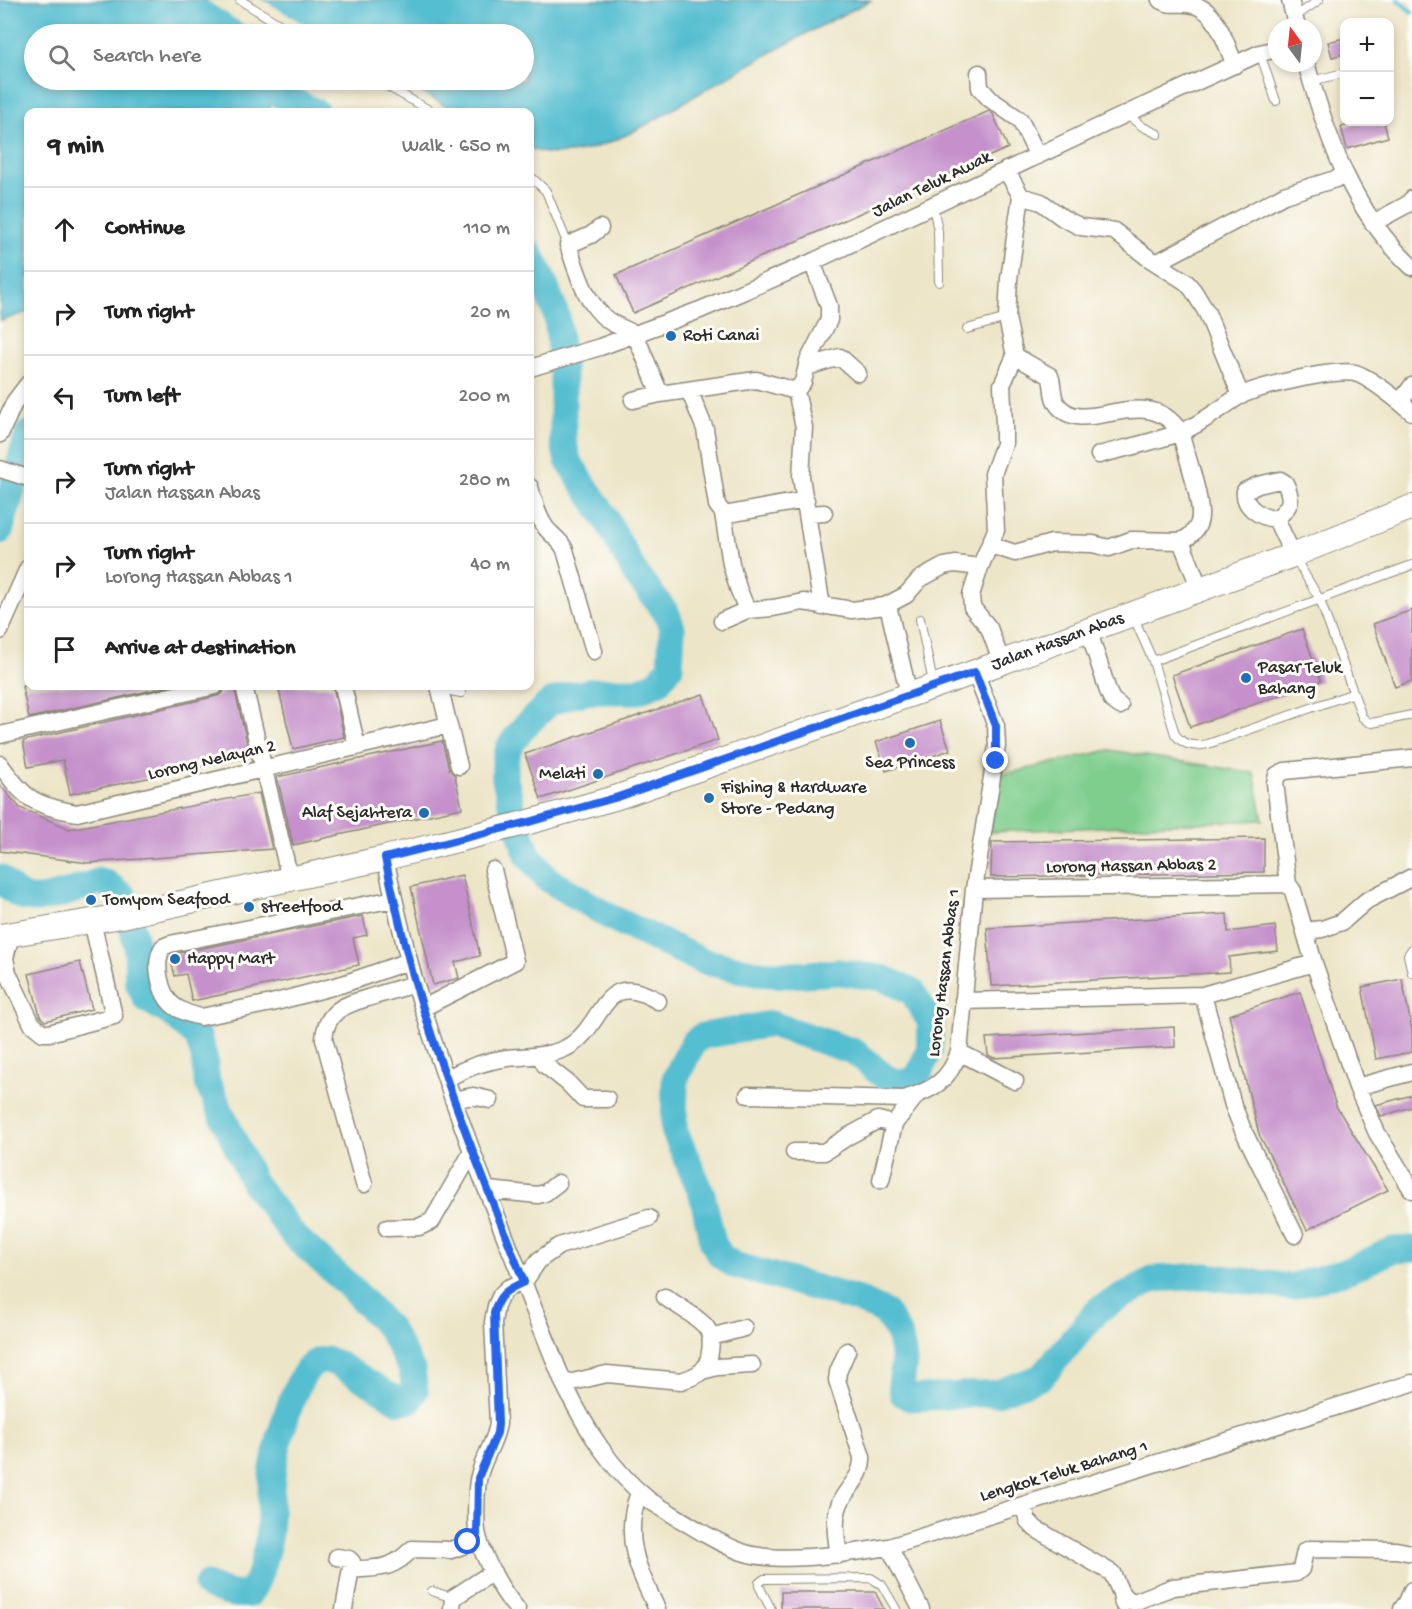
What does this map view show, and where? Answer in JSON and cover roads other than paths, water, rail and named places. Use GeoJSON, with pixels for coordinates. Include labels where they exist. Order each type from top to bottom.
{"type":"FeatureCollection","features":[{"type":"Feature","properties":{"kind":"main road","name":"Jalan Hassan Abas"},"geometry":{"type":"LineString","coordinates":[[5,935],[132,914],[385,858],[501,830],[618,797],[975,672],[1293,555],[1412,507]]}},
{"type":"Feature","properties":{"kind":"street"},"geometry":{"type":"LineString","coordinates":[[1160,0],[1167,4],[1190,4],[1205,9],[1218,27],[1235,65]]}},
{"type":"Feature","properties":{"kind":"street"},"geometry":{"type":"LineString","coordinates":[[1290,0],[1294,18]]}},
{"type":"Feature","properties":{"kind":"street","name":"Jalan Teluk Awak"},"geometry":{"type":"LineString","coordinates":[[534,366],[600,348],[700,310],[812,262],[1126,114],[1268,51]]}},
{"type":"Feature","properties":{"kind":"street"},"geometry":{"type":"LineString","coordinates":[[1308,72],[1345,176],[1373,223],[1411,268]]}},
{"type":"Feature","properties":{"kind":"street"},"geometry":{"type":"LineString","coordinates":[[979,73],[980,88],[990,99],[1020,120],[1038,156]]}},
{"type":"Feature","properties":{"kind":"street"},"geometry":{"type":"LineString","coordinates":[[1001,661],[989,628],[975,612],[971,596],[980,567],[996,530],[993,474],[1004,444],[1002,385],[1015,356],[1007,318],[1009,279],[1021,196],[1006,170]]}},
{"type":"Feature","properties":{"kind":"street"},"geometry":{"type":"LineString","coordinates":[[1156,263],[1284,195],[1345,176]]}},
{"type":"Feature","properties":{"kind":"street"},"geometry":{"type":"LineString","coordinates":[[1021,196],[1041,202],[1063,218],[1081,227],[1114,231],[1156,263],[1186,282],[1200,300],[1241,396]]}},
{"type":"Feature","properties":{"kind":"street"},"geometry":{"type":"LineString","coordinates":[[1373,223],[1408,204],[1412,199]]}},
{"type":"Feature","properties":{"kind":"street"},"geometry":{"type":"LineString","coordinates":[[600,228],[591,235],[568,245],[584,290],[609,321],[635,334],[660,394]]}},
{"type":"Feature","properties":{"kind":"street"},"geometry":{"type":"LineString","coordinates":[[796,391],[803,382],[830,313],[812,262]]}},
{"type":"Feature","properties":{"kind":"street"},"geometry":{"type":"LineString","coordinates":[[990,545],[1015,553],[1052,543],[1093,544],[1109,548],[1131,540],[1181,541],[1193,533],[1200,517],[1180,432],[1175,424],[1164,415],[1146,408],[1089,416],[1070,414],[1056,402],[1050,376],[1015,356]]}},
{"type":"Feature","properties":{"kind":"street"},"geometry":{"type":"LineString","coordinates":[[807,367],[840,357],[858,373]]}},
{"type":"Feature","properties":{"kind":"street"},"geometry":{"type":"LineString","coordinates":[[1099,455],[1180,432],[1241,396],[1275,385],[1343,373],[1356,374],[1406,407],[1412,386]]}},
{"type":"Feature","properties":{"kind":"street"},"geometry":{"type":"LineString","coordinates":[[633,400],[756,380],[796,391]]}},
{"type":"Feature","properties":{"kind":"street"},"geometry":{"type":"LineString","coordinates":[[0,434],[11,409],[24,390]]}},
{"type":"Feature","properties":{"kind":"street"},"geometry":{"type":"LineString","coordinates":[[689,390],[705,429],[717,505],[723,513],[731,564],[747,610]]}},
{"type":"Feature","properties":{"kind":"street"},"geometry":{"type":"LineString","coordinates":[[796,391],[804,427],[801,477],[813,509],[822,607]]}},
{"type":"Feature","properties":{"kind":"street"},"geometry":{"type":"LineString","coordinates":[[2,469],[24,477]]}},
{"type":"Feature","properties":{"kind":"street"},"geometry":{"type":"LineString","coordinates":[[534,501],[539,518],[549,532],[560,540],[565,550],[594,651]]}},
{"type":"Feature","properties":{"kind":"street"},"geometry":{"type":"LineString","coordinates":[[723,513],[813,509]]}},
{"type":"Feature","properties":{"kind":"street"},"geometry":{"type":"LineString","coordinates":[[1276,519],[1293,555]]}},
{"type":"Feature","properties":{"kind":"street"},"geometry":{"type":"LineString","coordinates":[[1181,541],[1200,589]]}},
{"type":"Feature","properties":{"kind":"street"},"geometry":{"type":"LineString","coordinates":[[722,621],[747,610],[803,602],[822,607],[852,610],[885,606],[906,596],[920,579],[945,566],[955,564],[980,567]]}},
{"type":"Feature","properties":{"kind":"street"},"geometry":{"type":"LineString","coordinates":[[0,631],[24,577]]}},
{"type":"Feature","properties":{"kind":"street"},"geometry":{"type":"LineString","coordinates":[[885,606],[889,610],[909,695]]}},
{"type":"Feature","properties":{"kind":"street"},"geometry":{"type":"LineString","coordinates":[[1088,629],[1108,691],[1112,700],[1120,706]]}},
{"type":"Feature","properties":{"kind":"street","name":"Lorong Hassan Abbas 1"},"geometry":{"type":"LineString","coordinates":[[748,1095],[904,1099],[924,1093],[944,1079],[953,1068],[959,1052],[974,889],[997,746],[996,726],[975,672]]}},
{"type":"Feature","properties":{"kind":"street"},"geometry":{"type":"LineString","coordinates":[[0,735],[197,690]]}},
{"type":"Feature","properties":{"kind":"street"},"geometry":{"type":"LineString","coordinates":[[245,690],[290,879]]}},
{"type":"Feature","properties":{"kind":"street"},"geometry":{"type":"LineString","coordinates":[[344,690],[357,747]]}},
{"type":"Feature","properties":{"kind":"street"},"geometry":{"type":"LineString","coordinates":[[440,690],[459,766]]}},
{"type":"Feature","properties":{"kind":"street","name":"Lorong Nelayan 2"},"geometry":{"type":"LineString","coordinates":[[0,764],[18,790],[45,807],[77,813],[448,725]]}},
{"type":"Feature","properties":{"kind":"street"},"geometry":{"type":"LineString","coordinates":[[1412,758],[1295,769],[1277,776],[1275,783],[1288,884],[1293,891],[1314,963],[1357,1087],[1377,1133],[1412,1190]]}},
{"type":"Feature","properties":{"kind":"street","name":"Lengkok Teluk Bahang 1"},"geometry":{"type":"LineString","coordinates":[[385,858],[415,984],[453,1100],[564,1384],[598,1448],[624,1478],[650,1501],[724,1544],[745,1553],[766,1556],[839,1555],[888,1547],[1412,1383]]}},
{"type":"Feature","properties":{"kind":"street"},"geometry":{"type":"LineString","coordinates":[[423,1008],[515,961],[493,870]]}},
{"type":"Feature","properties":{"kind":"street"},"geometry":{"type":"LineString","coordinates":[[1305,931],[1322,929],[1342,922],[1366,901],[1412,877]]}},
{"type":"Feature","properties":{"kind":"street","name":"Lorong Hassan Abbas 2"},"geometry":{"type":"LineString","coordinates":[[974,889],[1288,884]]}},
{"type":"Feature","properties":{"kind":"street"},"geometry":{"type":"LineString","coordinates":[[394,899],[170,944],[163,947],[158,958],[161,982],[172,1005],[192,1016],[201,1017],[272,1003],[343,984],[409,961]]}},
{"type":"Feature","properties":{"kind":"street"},"geometry":{"type":"LineString","coordinates":[[5,935],[5,958],[8,973],[32,1024],[43,1033],[49,1033],[114,1016],[92,921]]}},
{"type":"Feature","properties":{"kind":"street"},"geometry":{"type":"LineString","coordinates":[[963,1001],[1203,995],[1314,963]]}},
{"type":"Feature","properties":{"kind":"street"},"geometry":{"type":"LineString","coordinates":[[364,1184],[324,1039],[325,1028],[329,1018],[348,1004],[415,984]]}},
{"type":"Feature","properties":{"kind":"street"},"geometry":{"type":"LineString","coordinates":[[446,1079],[482,1063],[508,1058],[540,1056],[557,1052],[573,1044],[593,1024],[610,996],[622,991],[637,991],[658,1001]]}},
{"type":"Feature","properties":{"kind":"street"},"geometry":{"type":"LineString","coordinates":[[1203,995],[1233,1105],[1295,1235]]}},
{"type":"Feature","properties":{"kind":"street"},"geometry":{"type":"LineString","coordinates":[[959,1052],[1015,1081]]}},
{"type":"Feature","properties":{"kind":"street"},"geometry":{"type":"LineString","coordinates":[[540,1056],[545,1065],[568,1083],[583,1099],[607,1099]]}},
{"type":"Feature","properties":{"kind":"street"},"geometry":{"type":"LineString","coordinates":[[1357,1087],[1412,1072]]}},
{"type":"Feature","properties":{"kind":"street"},"geometry":{"type":"LineString","coordinates":[[453,1100],[473,1095],[490,1100]]}},
{"type":"Feature","properties":{"kind":"street"},"geometry":{"type":"LineString","coordinates":[[881,1180],[894,1125],[916,1096]]}},
{"type":"Feature","properties":{"kind":"street"},"geometry":{"type":"LineString","coordinates":[[794,1152],[824,1152],[878,1120],[894,1125]]}},
{"type":"Feature","properties":{"kind":"street"},"geometry":{"type":"LineString","coordinates":[[387,1228],[419,1227],[432,1221],[472,1152]]}},
{"type":"Feature","properties":{"kind":"street"},"geometry":{"type":"LineString","coordinates":[[488,1190],[538,1195],[545,1193],[558,1183]]}},
{"type":"Feature","properties":{"kind":"street"},"geometry":{"type":"LineString","coordinates":[[517,1609],[493,1572],[477,1535],[478,1478],[497,1433],[498,1424],[494,1313],[498,1301],[504,1292],[524,1282],[539,1260],[559,1246],[649,1218]]}},
{"type":"Feature","properties":{"kind":"street"},"geometry":{"type":"LineString","coordinates":[[664,1297],[706,1326],[711,1336],[708,1361],[702,1371]]}},
{"type":"Feature","properties":{"kind":"street"},"geometry":{"type":"LineString","coordinates":[[711,1336],[744,1328]]}},
{"type":"Feature","properties":{"kind":"street"},"geometry":{"type":"LineString","coordinates":[[839,1555],[836,1538],[837,1514],[841,1502],[860,1474],[862,1464],[862,1457],[837,1380],[838,1372],[848,1351]]}},
{"type":"Feature","properties":{"kind":"street"},"geometry":{"type":"LineString","coordinates":[[564,1384],[606,1374],[681,1381],[717,1367],[752,1365]]}},
{"type":"Feature","properties":{"kind":"street"},"geometry":{"type":"LineString","coordinates":[[639,1493],[632,1515],[633,1552],[656,1609]]}},
{"type":"Feature","properties":{"kind":"street"},"geometry":{"type":"LineString","coordinates":[[1023,1505],[1031,1525],[1112,1573],[1122,1601],[1134,1602],[1173,1587],[1296,1573],[1302,1569],[1304,1553],[1311,1549],[1396,1550],[1412,1553]]}},
{"type":"Feature","properties":{"kind":"street"},"geometry":{"type":"LineString","coordinates":[[351,1570],[392,1566],[404,1559],[412,1549],[457,1549],[477,1535]]}},
{"type":"Feature","properties":{"kind":"street"},"geometry":{"type":"LineString","coordinates":[[888,1547],[921,1609]]}},
{"type":"Feature","properties":{"kind":"street"},"geometry":{"type":"LineString","coordinates":[[337,1557],[351,1560],[344,1609]]}},
{"type":"Feature","properties":{"kind":"street"},"geometry":{"type":"LineString","coordinates":[[452,1604],[493,1572]]}},
{"type":"Feature","properties":{"kind":"street"},"geometry":{"type":"LineString","coordinates":[[1401,1609],[1412,1590]]}},
{"type":"Feature","properties":{"kind":"lane"},"geometry":{"type":"LineString","coordinates":[[240,0],[280,24]]}},
{"type":"Feature","properties":{"kind":"lane"},"geometry":{"type":"LineString","coordinates":[[1299,18],[1319,0]]}},
{"type":"Feature","properties":{"kind":"lane"},"geometry":{"type":"LineString","coordinates":[[1272,72],[1276,101]]}},
{"type":"Feature","properties":{"kind":"lane"},"geometry":{"type":"LineString","coordinates":[[1311,81],[1340,74]]}},
{"type":"Feature","properties":{"kind":"lane"},"geometry":{"type":"LineString","coordinates":[[394,90],[426,108]]}},
{"type":"Feature","properties":{"kind":"lane"},"geometry":{"type":"LineString","coordinates":[[1126,114],[1143,127],[1158,134]]}},
{"type":"Feature","properties":{"kind":"lane"},"geometry":{"type":"LineString","coordinates":[[534,180],[546,191],[568,245]]}},
{"type":"Feature","properties":{"kind":"lane"},"geometry":{"type":"LineString","coordinates":[[933,206],[938,231],[939,282]]}},
{"type":"Feature","properties":{"kind":"lane"},"geometry":{"type":"LineString","coordinates":[[967,329],[1007,318]]}},
{"type":"Feature","properties":{"kind":"lane"},"geometry":{"type":"LineString","coordinates":[[1293,555],[1320,600],[1362,717],[1372,723],[1412,715]]}},
{"type":"Feature","properties":{"kind":"lane"},"geometry":{"type":"LineString","coordinates":[[1153,661],[1412,565]]}},
{"type":"Feature","properties":{"kind":"lane"},"geometry":{"type":"LineString","coordinates":[[1132,614],[1153,661],[1175,734],[1180,741],[1198,746],[1354,693]]}},
{"type":"Feature","properties":{"kind":"lane"},"geometry":{"type":"LineString","coordinates":[[920,619],[934,686]]}},
{"type":"Feature","properties":{"kind":"lane"},"geometry":{"type":"LineString","coordinates":[[450,690],[460,693]]}},
{"type":"Feature","properties":{"kind":"lane"},"geometry":{"type":"LineString","coordinates":[[1412,949],[1408,955],[1412,973]]}},
{"type":"Feature","properties":{"kind":"lane"},"geometry":{"type":"LineString","coordinates":[[771,1609],[759,1586],[759,1582],[764,1579],[871,1578],[882,1585],[896,1609]]}},
{"type":"Feature","properties":{"kind":"lane"},"geometry":{"type":"LineString","coordinates":[[432,1591],[452,1604]]}},
{"type":"Feature","properties":{"kind":"water"},"geometry":{"type":"Polygon","coordinates":[[[0,0],[872,0],[730,75],[638,129],[609,143],[578,152],[561,154],[534,150],[534,108],[450,108],[418,90],[534,90],[534,24],[24,24],[24,90],[276,90],[270,108],[24,108],[24,313],[0,321],[0,0]]]}},
{"type":"Feature","properties":{"kind":"waterway"},"geometry":{"type":"LineString","coordinates":[[1398,0],[1412,12]]}},
{"type":"Feature","properties":{"kind":"waterway"},"geometry":{"type":"LineString","coordinates":[[275,92],[308,108]]}},
{"type":"Feature","properties":{"kind":"waterway"},"geometry":{"type":"LineString","coordinates":[[534,261],[557,317],[563,374],[563,440],[568,461],[604,515],[635,573],[667,614],[672,628],[670,667],[658,682],[638,691],[594,691],[571,695],[549,703],[524,727],[509,747],[505,761],[505,779],[513,812],[528,855],[546,878],[612,918],[702,961],[756,973],[790,975],[839,972],[882,978],[912,991],[931,1023],[929,1051],[918,1077],[906,1083],[887,1078],[852,1051],[771,1024],[702,1036],[693,1043],[675,1079],[674,1130],[702,1194],[713,1243],[721,1256],[734,1265],[859,1300],[886,1313],[899,1335],[904,1362],[901,1385],[903,1394],[910,1398],[997,1393],[1041,1377],[1099,1309],[1154,1279],[1206,1276],[1290,1287],[1349,1270],[1393,1250],[1412,1249]]}},
{"type":"Feature","properties":{"kind":"waterway"},"geometry":{"type":"LineString","coordinates":[[0,531],[24,448]]}},
{"type":"Feature","properties":{"kind":"waterway"},"geometry":{"type":"LineString","coordinates":[[0,878],[15,892],[26,898],[53,896],[100,881],[124,897],[137,948],[138,982],[146,999],[173,1015],[198,1037],[204,1057],[207,1082],[253,1182],[294,1236],[346,1283],[389,1328],[412,1370],[415,1391],[410,1400],[399,1401],[333,1362],[319,1361],[308,1369],[294,1394],[279,1443],[273,1468],[267,1546],[255,1583],[249,1594],[228,1593],[207,1585]]}},
{"type":"Feature","properties":{"kind":"place","name":"Roti Canai"},"geometry":{"type":"Point","coordinates":[671,336]}},
{"type":"Feature","properties":{"kind":"place","name":"Pasar Teluk Bahang"},"geometry":{"type":"Point","coordinates":[1246,678]}},
{"type":"Feature","properties":{"kind":"place","name":"Sea Princess"},"geometry":{"type":"Point","coordinates":[910,743]}},
{"type":"Feature","properties":{"kind":"place","name":"Melati"},"geometry":{"type":"Point","coordinates":[598,774]}},
{"type":"Feature","properties":{"kind":"place","name":"Fishing & Hardware Store - Pedang"},"geometry":{"type":"Point","coordinates":[709,798]}},
{"type":"Feature","properties":{"kind":"place","name":"Alaf Sejahtera"},"geometry":{"type":"Point","coordinates":[424,813]}},
{"type":"Feature","properties":{"kind":"place","name":"Tomyom Seafood"},"geometry":{"type":"Point","coordinates":[91,900]}},
{"type":"Feature","properties":{"kind":"place","name":"streetfood"},"geometry":{"type":"Point","coordinates":[249,907]}},
{"type":"Feature","properties":{"kind":"place","name":"Happy Mart"},"geometry":{"type":"Point","coordinates":[175,959]}}]}
